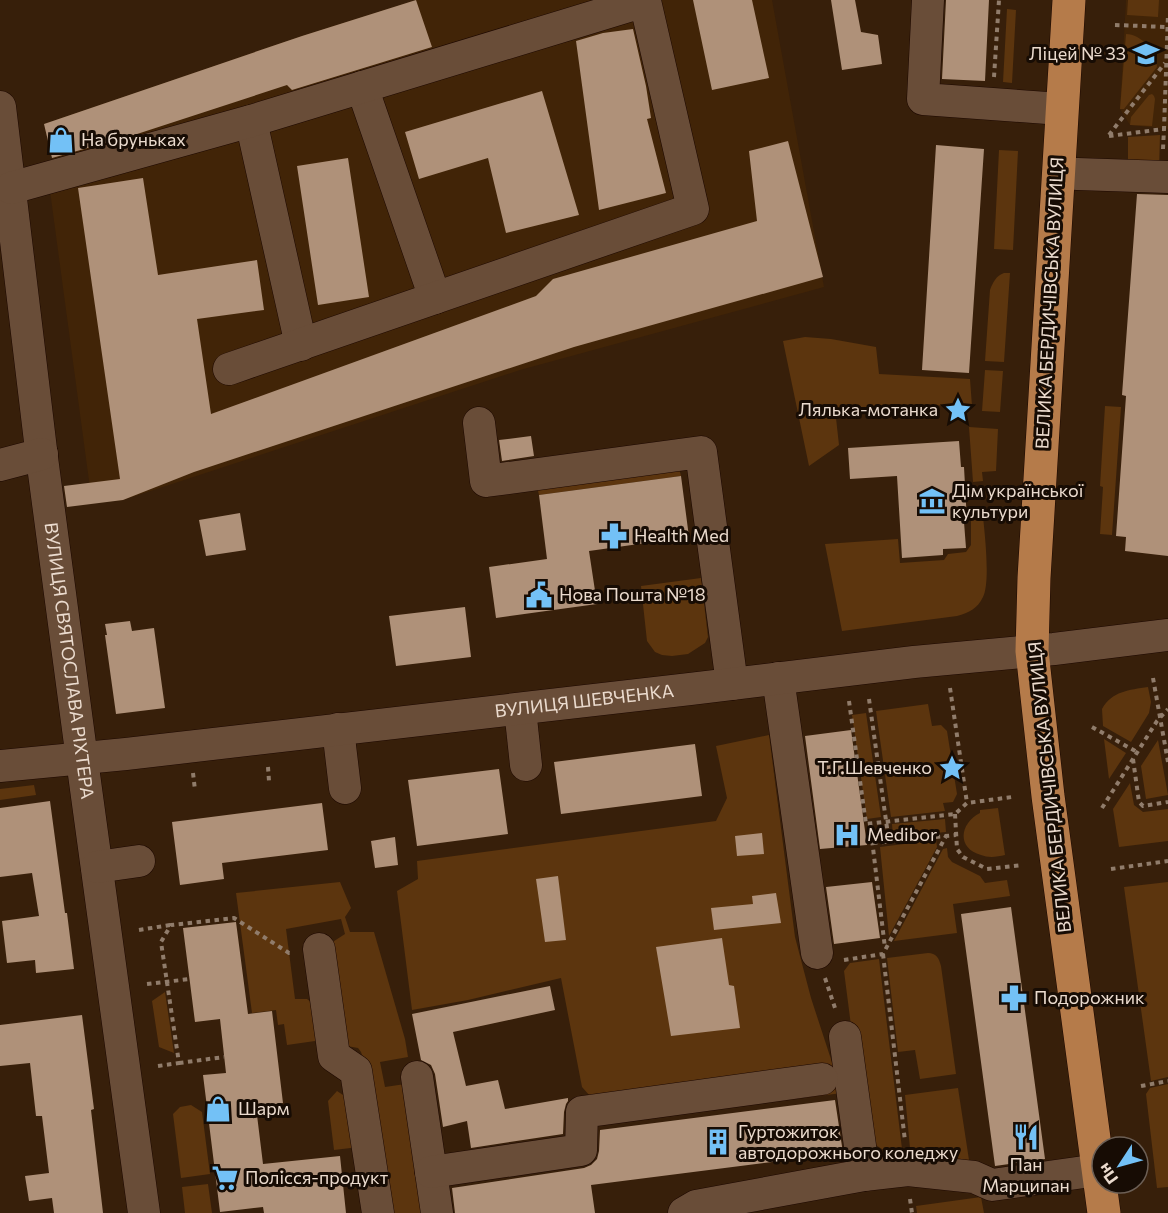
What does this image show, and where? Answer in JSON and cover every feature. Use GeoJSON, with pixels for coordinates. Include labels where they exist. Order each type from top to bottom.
{"type":"FeatureCollection","features":[{"type":"Feature","properties":{"kind":"highway","name":"ВЕЛИКА БЕРДИЧІВСЬКА ВУЛИЦЯ"},"geometry":{"type":"LineString","coordinates":[[1069,0],[1034,578],[1043,650],[1063,743],[1107,1135]]}},
{"type":"Feature","properties":{"kind":"highway","name":"ВЕЛИКА БЕРДИЧІВСЬКА ВУЛИЦЯ"},"geometry":{"type":"LineString","coordinates":[[1043,650],[1053,575],[1086,0]]}},
{"type":"Feature","properties":{"kind":"highway","name":"ВЕЛИКА БЕРДИЧІВСЬКА ВУЛИЦЯ"},"geometry":{"type":"LineString","coordinates":[[1104,1213],[1107,1195]]}},
{"type":"Feature","properties":{"kind":"highway","name":"ВЕЛИКА БЕРДИЧІВСЬКА ВУЛИЦЯ"},"geometry":{"type":"LineString","coordinates":[[1119,1195],[1124,1213]]}},
{"type":"Feature","properties":{"kind":"street"},"geometry":{"type":"LineString","coordinates":[[928,0],[923,99],[1061,109]]}},
{"type":"Feature","properties":{"kind":"street"},"geometry":{"type":"LineString","coordinates":[[11,188],[251,121],[645,1],[693,209],[229,369]]}},
{"type":"Feature","properties":{"kind":"street"},"geometry":{"type":"LineString","coordinates":[[362,87],[435,298]]}},
{"type":"Feature","properties":{"kind":"street","name":"ВУЛИЦЯ СВЯТОСЛАВА РІХТЕРА"},"geometry":{"type":"LineString","coordinates":[[0,107],[42,454],[144,1213]]}},
{"type":"Feature","properties":{"kind":"street"},"geometry":{"type":"LineString","coordinates":[[251,121],[301,345]]}},
{"type":"Feature","properties":{"kind":"street"},"geometry":{"type":"LineString","coordinates":[[1077,174],[1168,177]]}},
{"type":"Feature","properties":{"kind":"street"},"geometry":{"type":"LineString","coordinates":[[479,423],[486,481],[707,446],[732,684]]}},
{"type":"Feature","properties":{"kind":"street"},"geometry":{"type":"LineString","coordinates":[[0,465],[42,454]]}},
{"type":"Feature","properties":{"kind":"street","name":"ВУЛИЦЯ ШЕВЧЕНКА"},"geometry":{"type":"LineString","coordinates":[[0,766],[520,709],[914,662],[1043,650],[1168,634]]}},
{"type":"Feature","properties":{"kind":"street"},"geometry":{"type":"LineString","coordinates":[[778,678],[818,958]]}},
{"type":"Feature","properties":{"kind":"street"},"geometry":{"type":"LineString","coordinates":[[520,709],[526,765]]}},
{"type":"Feature","properties":{"kind":"street"},"geometry":{"type":"LineString","coordinates":[[338,729],[345,788]]}},
{"type":"Feature","properties":{"kind":"street"},"geometry":{"type":"LineString","coordinates":[[96,867],[139,861]]}},
{"type":"Feature","properties":{"kind":"street"},"geometry":{"type":"LineString","coordinates":[[319,950],[334,1056],[356,1071],[378,1213]]}},
{"type":"Feature","properties":{"kind":"street"},"geometry":{"type":"LineString","coordinates":[[845,1037],[864,1175]]}},
{"type":"Feature","properties":{"kind":"street"},"geometry":{"type":"LineString","coordinates":[[417,1077],[437,1213]]}},
{"type":"Feature","properties":{"kind":"street"},"geometry":{"type":"LineString","coordinates":[[431,1172],[581,1150],[582,1112],[822,1079]]}},
{"type":"Feature","properties":{"kind":"street"},"geometry":{"type":"LineString","coordinates":[[684,1213],[696,1206],[864,1175],[908,1170],[974,1177],[992,1185],[1090,1170]]}},
{"type":"Feature","properties":{"kind":"path"},"geometry":{"type":"LineString","coordinates":[[992,105],[999,0]]}},
{"type":"Feature","properties":{"kind":"path"},"geometry":{"type":"LineString","coordinates":[[1163,143],[1168,14]]}},
{"type":"Feature","properties":{"kind":"path"},"geometry":{"type":"LineString","coordinates":[[1115,25],[1167,27]]}},
{"type":"Feature","properties":{"kind":"path"},"geometry":{"type":"LineString","coordinates":[[1164,129],[1109,136],[1166,63]]}},
{"type":"Feature","properties":{"kind":"path"},"geometry":{"type":"LineString","coordinates":[[1153,678],[1168,762]]}},
{"type":"Feature","properties":{"kind":"path"},"geometry":{"type":"LineString","coordinates":[[950,688],[967,802]]}},
{"type":"Feature","properties":{"kind":"path"},"geometry":{"type":"LineString","coordinates":[[869,699],[889,842]]}},
{"type":"Feature","properties":{"kind":"path"},"geometry":{"type":"LineString","coordinates":[[849,701],[866,824],[955,814],[967,802],[1012,796]]}},
{"type":"Feature","properties":{"kind":"path"},"geometry":{"type":"LineString","coordinates":[[1102,807],[1160,717],[1168,709]]}},
{"type":"Feature","properties":{"kind":"path"},"geometry":{"type":"LineString","coordinates":[[1092,727],[1137,752]]}},
{"type":"Feature","properties":{"kind":"path"},"geometry":{"type":"LineString","coordinates":[[1133,758],[1139,802],[1143,806],[1168,802]]}},
{"type":"Feature","properties":{"kind":"path"},"geometry":{"type":"LineString","coordinates":[[267,762],[269,781]]}},
{"type":"Feature","properties":{"kind":"path"},"geometry":{"type":"LineString","coordinates":[[193,770],[195,790]]}},
{"type":"Feature","properties":{"kind":"path"},"geometry":{"type":"LineString","coordinates":[[955,814],[957,849],[963,857],[987,869],[1022,865]]}},
{"type":"Feature","properties":{"kind":"path"},"geometry":{"type":"LineString","coordinates":[[870,824],[908,1170]]}},
{"type":"Feature","properties":{"kind":"path"},"geometry":{"type":"LineString","coordinates":[[873,843],[956,835]]}},
{"type":"Feature","properties":{"kind":"path"},"geometry":{"type":"LineString","coordinates":[[884,951],[946,836]]}},
{"type":"Feature","properties":{"kind":"path"},"geometry":{"type":"LineString","coordinates":[[1111,869],[1168,861]]}},
{"type":"Feature","properties":{"kind":"path"},"geometry":{"type":"LineString","coordinates":[[139,930],[234,918],[289,953],[319,950]]}},
{"type":"Feature","properties":{"kind":"path"},"geometry":{"type":"LineString","coordinates":[[171,925],[160,942],[179,1063]]}},
{"type":"Feature","properties":{"kind":"path"},"geometry":{"type":"LineString","coordinates":[[845,1037],[818,958],[884,951]]}},
{"type":"Feature","properties":{"kind":"path"},"geometry":{"type":"LineString","coordinates":[[147,984],[190,979]]}},
{"type":"Feature","properties":{"kind":"path"},"geometry":{"type":"LineString","coordinates":[[158,1066],[224,1057]]}},
{"type":"Feature","properties":{"kind":"path"},"geometry":{"type":"LineString","coordinates":[[1141,1086],[1168,1081]]}},
{"type":"Feature","properties":{"kind":"shaded area"},"geometry":{"type":"Polygon","coordinates":[[[416,0],[772,0],[824,287],[520,370],[123,500],[92,503],[50,191],[53,161],[44,124],[302,36],[416,0]]]}},
{"type":"Feature","properties":{"kind":"shaded area","name":"Ліцей № 33"},"geometry":{"type":"Polygon","coordinates":[[[1126,0],[1168,0],[1168,129],[1130,125],[1120,109],[1126,0]]]}},
{"type":"Feature","properties":{"kind":"shaded area"},"geometry":{"type":"Polygon","coordinates":[[[1128,0],[1159,0],[1158,17],[1127,15],[1128,0]]]}},
{"type":"Feature","properties":{"kind":"shaded area"},"geometry":{"type":"Polygon","coordinates":[[[1007,9],[1016,10],[1012,83],[1003,82],[1007,9]]]}},
{"type":"Feature","properties":{"kind":"shaded area"},"geometry":{"type":"Polygon","coordinates":[[[1126,34],[1137,37],[1147,45],[1154,56],[1157,67],[1124,109],[1120,109],[1126,34]]]}},
{"type":"Feature","properties":{"kind":"shaded area"},"geometry":{"type":"Polygon","coordinates":[[[1152,94],[1155,99],[1152,126],[1130,125],[1131,117],[1152,94]]]}},
{"type":"Feature","properties":{"kind":"shaded area"},"geometry":{"type":"Polygon","coordinates":[[[1160,135],[1159,171],[1128,164],[1128,137],[1160,135]]]}},
{"type":"Feature","properties":{"kind":"shaded area"},"geometry":{"type":"Polygon","coordinates":[[[999,150],[1018,151],[1013,250],[994,249],[999,150]]]}},
{"type":"Feature","properties":{"kind":"shaded area"},"geometry":{"type":"Polygon","coordinates":[[[1004,273],[1010,273],[1004,362],[985,361],[990,290],[995,280],[1004,273]]]}},
{"type":"Feature","properties":{"kind":"shaded area"},"geometry":{"type":"Polygon","coordinates":[[[805,337],[876,347],[879,374],[970,379],[972,406],[835,409],[839,445],[809,466],[783,341],[805,337]]]}},
{"type":"Feature","properties":{"kind":"shaded area"},"geometry":{"type":"Polygon","coordinates":[[[985,370],[1003,371],[1000,412],[982,411],[985,370]]]}},
{"type":"Feature","properties":{"kind":"shaded area"},"geometry":{"type":"Polygon","coordinates":[[[1105,406],[1121,407],[1112,535],[1100,534],[1103,487],[1100,486],[1105,406]]]}},
{"type":"Feature","properties":{"kind":"shaded area"},"geometry":{"type":"Polygon","coordinates":[[[969,427],[998,429],[996,471],[982,472],[983,481],[973,482],[969,427]]]}},
{"type":"Feature","properties":{"kind":"shaded area"},"geometry":{"type":"Polygon","coordinates":[[[678,464],[681,476],[539,495],[537,487],[678,464]]]}},
{"type":"Feature","properties":{"kind":"shaded area"},"geometry":{"type":"Polygon","coordinates":[[[971,507],[982,507],[986,554],[987,579],[983,597],[976,607],[957,616],[842,631],[825,544],[898,539],[900,563],[944,560],[948,554],[966,552],[971,545],[971,507]]]}},
{"type":"Feature","properties":{"kind":"shaded area"},"geometry":{"type":"Polygon","coordinates":[[[701,578],[708,637],[705,643],[688,654],[672,656],[655,652],[647,641],[641,586],[701,578]]]}},
{"type":"Feature","properties":{"kind":"shaded area"},"geometry":{"type":"Polygon","coordinates":[[[1148,687],[1151,702],[1149,713],[1131,742],[1103,726],[1102,709],[1111,698],[1122,692],[1148,687]]]}},
{"type":"Feature","properties":{"kind":"shaded area"},"geometry":{"type":"Polygon","coordinates":[[[928,704],[932,726],[941,725],[947,731],[957,794],[953,802],[943,803],[945,811],[891,817],[876,711],[928,704]]]}},
{"type":"Feature","properties":{"kind":"shaded area"},"geometry":{"type":"Polygon","coordinates":[[[866,713],[881,817],[867,819],[852,715],[866,713]]]}},
{"type":"Feature","properties":{"kind":"shaded area"},"geometry":{"type":"Polygon","coordinates":[[[769,735],[795,937],[811,998],[842,1093],[613,1122],[582,1087],[561,978],[468,1000],[412,1010],[397,891],[418,879],[417,861],[716,821],[727,798],[716,746],[769,735]]]}},
{"type":"Feature","properties":{"kind":"shaded area"},"geometry":{"type":"Polygon","coordinates":[[[1104,739],[1126,753],[1109,779],[1104,739]]]}},
{"type":"Feature","properties":{"kind":"shaded area"},"geometry":{"type":"Polygon","coordinates":[[[1158,740],[1168,795],[1146,799],[1141,766],[1158,740]]]}},
{"type":"Feature","properties":{"kind":"shaded area"},"geometry":{"type":"Polygon","coordinates":[[[1130,783],[1134,805],[1143,812],[1168,809],[1168,841],[1119,847],[1113,809],[1130,783]]]}},
{"type":"Feature","properties":{"kind":"shaded area"},"geometry":{"type":"Polygon","coordinates":[[[34,785],[36,795],[0,800],[0,789],[34,785]]]}},
{"type":"Feature","properties":{"kind":"shaded area"},"geometry":{"type":"Polygon","coordinates":[[[998,808],[1005,855],[987,857],[973,852],[964,841],[968,823],[980,813],[980,810],[998,808]]]}},
{"type":"Feature","properties":{"kind":"shaded area"},"geometry":{"type":"Polygon","coordinates":[[[945,819],[946,832],[893,837],[892,824],[945,819]]]}},
{"type":"Feature","properties":{"kind":"shaded area"},"geometry":{"type":"Polygon","coordinates":[[[936,840],[937,847],[889,936],[880,847],[936,840]]]}},
{"type":"Feature","properties":{"kind":"shaded area"},"geometry":{"type":"Polygon","coordinates":[[[947,848],[948,857],[952,862],[980,876],[985,883],[1007,880],[1010,896],[953,904],[957,933],[894,941],[943,849],[947,848]]]}},
{"type":"Feature","properties":{"kind":"shaded area"},"geometry":{"type":"Polygon","coordinates":[[[340,882],[351,908],[345,917],[350,932],[374,932],[405,1039],[408,1057],[380,1062],[385,1087],[412,1083],[430,1213],[386,1213],[363,1058],[358,1048],[347,1046],[328,945],[345,934],[341,919],[286,929],[295,999],[307,999],[311,1002],[317,1039],[287,1045],[284,1024],[278,1025],[276,1010],[252,1013],[236,893],[340,882]]]}},
{"type":"Feature","properties":{"kind":"shaded area"},"geometry":{"type":"Polygon","coordinates":[[[1168,882],[1168,1077],[1151,1081],[1124,887],[1168,882]]]}},
{"type":"Feature","properties":{"kind":"shaded area"},"geometry":{"type":"Polygon","coordinates":[[[928,953],[937,957],[941,966],[956,1074],[920,1079],[915,1050],[898,1052],[887,958],[928,953]]]}},
{"type":"Feature","properties":{"kind":"shaded area"},"geometry":{"type":"Polygon","coordinates":[[[879,959],[903,1157],[877,1146],[865,1135],[844,971],[850,963],[879,959]]]}},
{"type":"Feature","properties":{"kind":"shaded area"},"geometry":{"type":"Polygon","coordinates":[[[165,992],[174,1053],[159,1047],[152,1001],[165,992]]]}},
{"type":"Feature","properties":{"kind":"shaded area"},"geometry":{"type":"Polygon","coordinates":[[[1168,1084],[1168,1187],[1157,1188],[1146,1094],[1150,1088],[1168,1084]]]}},
{"type":"Feature","properties":{"kind":"shaded area"},"geometry":{"type":"Polygon","coordinates":[[[958,1088],[968,1163],[911,1159],[905,1095],[958,1088]]]}},
{"type":"Feature","properties":{"kind":"shaded area"},"geometry":{"type":"Polygon","coordinates":[[[337,1091],[346,1097],[359,1147],[334,1150],[328,1101],[337,1091]]]}},
{"type":"Feature","properties":{"kind":"shaded area"},"geometry":{"type":"Polygon","coordinates":[[[191,1105],[202,1112],[210,1174],[181,1178],[173,1114],[180,1107],[191,1105]]]}},
{"type":"Feature","properties":{"kind":"shaded area"},"geometry":{"type":"Polygon","coordinates":[[[208,1184],[212,1213],[185,1213],[182,1187],[208,1184]]]}},
{"type":"Feature","properties":{"kind":"shaded area"},"geometry":{"type":"Polygon","coordinates":[[[981,1197],[984,1213],[917,1213],[916,1206],[981,1197]]]}},
{"type":"Feature","properties":{"kind":"building"},"geometry":{"type":"Polygon","coordinates":[[[416,0],[432,47],[292,90],[287,85],[134,135],[52,158],[44,124],[302,36],[416,0]]]}},
{"type":"Feature","properties":{"kind":"building"},"geometry":{"type":"Polygon","coordinates":[[[693,0],[752,0],[769,78],[712,90],[693,0]]]}},
{"type":"Feature","properties":{"kind":"building"},"geometry":{"type":"Polygon","coordinates":[[[831,0],[855,0],[861,32],[878,35],[882,64],[842,70],[831,0]]]}},
{"type":"Feature","properties":{"kind":"building"},"geometry":{"type":"Polygon","coordinates":[[[946,0],[989,0],[985,81],[942,79],[946,0]]]}},
{"type":"Feature","properties":{"kind":"building"},"geometry":{"type":"Polygon","coordinates":[[[633,29],[651,118],[647,119],[666,193],[599,210],[576,41],[603,33],[633,29]]]}},
{"type":"Feature","properties":{"kind":"building"},"geometry":{"type":"Polygon","coordinates":[[[542,91],[579,215],[506,233],[488,158],[419,179],[405,132],[542,91]]]}},
{"type":"Feature","properties":{"kind":"building"},"geometry":{"type":"Polygon","coordinates":[[[788,141],[823,277],[574,347],[194,472],[123,500],[67,507],[64,486],[120,479],[78,188],[143,178],[158,275],[257,260],[264,310],[197,319],[211,414],[536,296],[553,279],[757,221],[749,151],[788,141]]]}},
{"type":"Feature","properties":{"kind":"building"},"geometry":{"type":"Polygon","coordinates":[[[936,145],[984,149],[969,373],[922,370],[936,145]]]}},
{"type":"Feature","properties":{"kind":"building"},"geometry":{"type":"Polygon","coordinates":[[[348,158],[369,297],[318,305],[297,166],[348,158]]]}},
{"type":"Feature","properties":{"kind":"building"},"geometry":{"type":"Polygon","coordinates":[[[1137,194],[1168,195],[1168,556],[1125,551],[1126,537],[1116,536],[1126,396],[1122,395],[1137,194]]]}},
{"type":"Feature","properties":{"kind":"building"},"geometry":{"type":"Polygon","coordinates":[[[531,436],[534,456],[502,461],[499,440],[531,436]]]}},
{"type":"Feature","properties":{"kind":"building","name":"Дім української культури"},"geometry":{"type":"Polygon","coordinates":[[[959,441],[961,467],[964,467],[966,548],[943,549],[943,555],[902,558],[897,476],[850,479],[848,448],[959,441]]]}},
{"type":"Feature","properties":{"kind":"building"},"geometry":{"type":"Polygon","coordinates":[[[681,476],[689,537],[589,551],[597,604],[496,618],[489,567],[547,559],[539,495],[681,476]]]}},
{"type":"Feature","properties":{"kind":"building"},"geometry":{"type":"Polygon","coordinates":[[[240,513],[246,550],[206,556],[199,520],[240,513]]]}},
{"type":"Feature","properties":{"kind":"building"},"geometry":{"type":"Polygon","coordinates":[[[465,607],[471,657],[396,666],[389,616],[465,607]]]}},
{"type":"Feature","properties":{"kind":"building"},"geometry":{"type":"Polygon","coordinates":[[[130,621],[132,631],[154,628],[165,708],[116,714],[105,624],[130,621]]]}},
{"type":"Feature","properties":{"kind":"building"},"geometry":{"type":"Polygon","coordinates":[[[851,730],[867,845],[820,849],[805,736],[851,730]]]}},
{"type":"Feature","properties":{"kind":"building"},"geometry":{"type":"Polygon","coordinates":[[[695,744],[702,796],[561,814],[554,762],[695,744]]]}},
{"type":"Feature","properties":{"kind":"building"},"geometry":{"type":"Polygon","coordinates":[[[499,769],[508,834],[417,846],[408,780],[499,769]]]}},
{"type":"Feature","properties":{"kind":"building"},"geometry":{"type":"Polygon","coordinates":[[[50,801],[74,969],[36,973],[35,960],[7,963],[2,921],[39,916],[32,873],[0,877],[0,808],[50,801]]]}},
{"type":"Feature","properties":{"kind":"building"},"geometry":{"type":"Polygon","coordinates":[[[322,803],[328,850],[222,863],[224,879],[180,885],[172,822],[322,803]]]}},
{"type":"Feature","properties":{"kind":"building"},"geometry":{"type":"Polygon","coordinates":[[[762,833],[764,854],[737,856],[735,836],[762,833]]]}},
{"type":"Feature","properties":{"kind":"building"},"geometry":{"type":"Polygon","coordinates":[[[395,837],[398,865],[375,868],[371,841],[395,837]]]}},
{"type":"Feature","properties":{"kind":"building"},"geometry":{"type":"Polygon","coordinates":[[[558,876],[566,940],[545,942],[536,879],[558,876]]]}},
{"type":"Feature","properties":{"kind":"building"},"geometry":{"type":"Polygon","coordinates":[[[872,882],[880,938],[834,944],[826,887],[872,882]]]}},
{"type":"Feature","properties":{"kind":"building"},"geometry":{"type":"Polygon","coordinates":[[[776,893],[781,923],[714,930],[711,908],[753,904],[752,896],[776,893]]]}},
{"type":"Feature","properties":{"kind":"building"},"geometry":{"type":"Polygon","coordinates":[[[1011,907],[1045,1159],[995,1166],[961,914],[1011,907]]]}},
{"type":"Feature","properties":{"kind":"building"},"geometry":{"type":"Polygon","coordinates":[[[236,922],[248,1014],[272,1011],[283,1103],[256,1107],[263,1164],[340,1156],[346,1213],[264,1213],[263,1207],[220,1212],[203,1075],[226,1073],[220,1019],[195,1022],[183,928],[236,922]]]}},
{"type":"Feature","properties":{"kind":"building"},"geometry":{"type":"Polygon","coordinates":[[[722,938],[729,985],[734,986],[740,1028],[671,1036],[656,947],[722,938]]]}},
{"type":"Feature","properties":{"kind":"building"},"geometry":{"type":"Polygon","coordinates":[[[550,986],[555,1010],[453,1032],[466,1086],[498,1080],[505,1109],[568,1098],[564,1112],[563,1134],[471,1148],[467,1121],[443,1127],[435,1074],[431,1065],[421,1060],[412,1014],[550,986]]]}},
{"type":"Feature","properties":{"kind":"building"},"geometry":{"type":"Polygon","coordinates":[[[82,1015],[94,1109],[91,1110],[103,1213],[54,1213],[52,1198],[29,1201],[25,1176],[49,1173],[42,1116],[36,1116],[30,1063],[0,1066],[0,1025],[82,1015]]]}},
{"type":"Feature","properties":{"kind":"building","name":"Гуртожиток автодорожнього коледжу"},"geometry":{"type":"Polygon","coordinates":[[[835,1100],[843,1153],[591,1185],[595,1213],[455,1213],[452,1188],[584,1168],[591,1165],[597,1159],[600,1130],[835,1100]]]}},
{"type":"Feature","properties":{"kind":"place","name":"Ліцей № 33"},"geometry":{"type":"Point","coordinates":[1146,54]}},
{"type":"Feature","properties":{"kind":"place","name":"На бруньках"},"geometry":{"type":"Point","coordinates":[61,140]}},
{"type":"Feature","properties":{"kind":"place","name":"Лялька-мотанка"},"geometry":{"type":"Point","coordinates":[958,410]}},
{"type":"Feature","properties":{"kind":"place","name":"Дім української культури"},"geometry":{"type":"Point","coordinates":[932,501]}},
{"type":"Feature","properties":{"kind":"place","name":"Health Med"},"geometry":{"type":"Point","coordinates":[614,536]}},
{"type":"Feature","properties":{"kind":"place","name":"Нова Пошта №18"},"geometry":{"type":"Point","coordinates":[539,595]}},
{"type":"Feature","properties":{"kind":"place","name":"Т.Г.Шевченко"},"geometry":{"type":"Point","coordinates":[952,768]}},
{"type":"Feature","properties":{"kind":"place","name":"Medibor"},"geometry":{"type":"Point","coordinates":[847,835]}},
{"type":"Feature","properties":{"kind":"place","name":"Подорожник"},"geometry":{"type":"Point","coordinates":[1014,998]}},
{"type":"Feature","properties":{"kind":"place","name":"Шарм"},"geometry":{"type":"Point","coordinates":[218,1109]}},
{"type":"Feature","properties":{"kind":"place","name":"Пан Марципан"},"geometry":{"type":"Point","coordinates":[1026,1137]}},
{"type":"Feature","properties":{"kind":"place","name":"Гуртожиток автодорожнього коледжу"},"geometry":{"type":"Point","coordinates":[718,1142]}},
{"type":"Feature","properties":{"kind":"place","name":"Полісся-продукт"},"geometry":{"type":"Point","coordinates":[225,1178]}}]}
